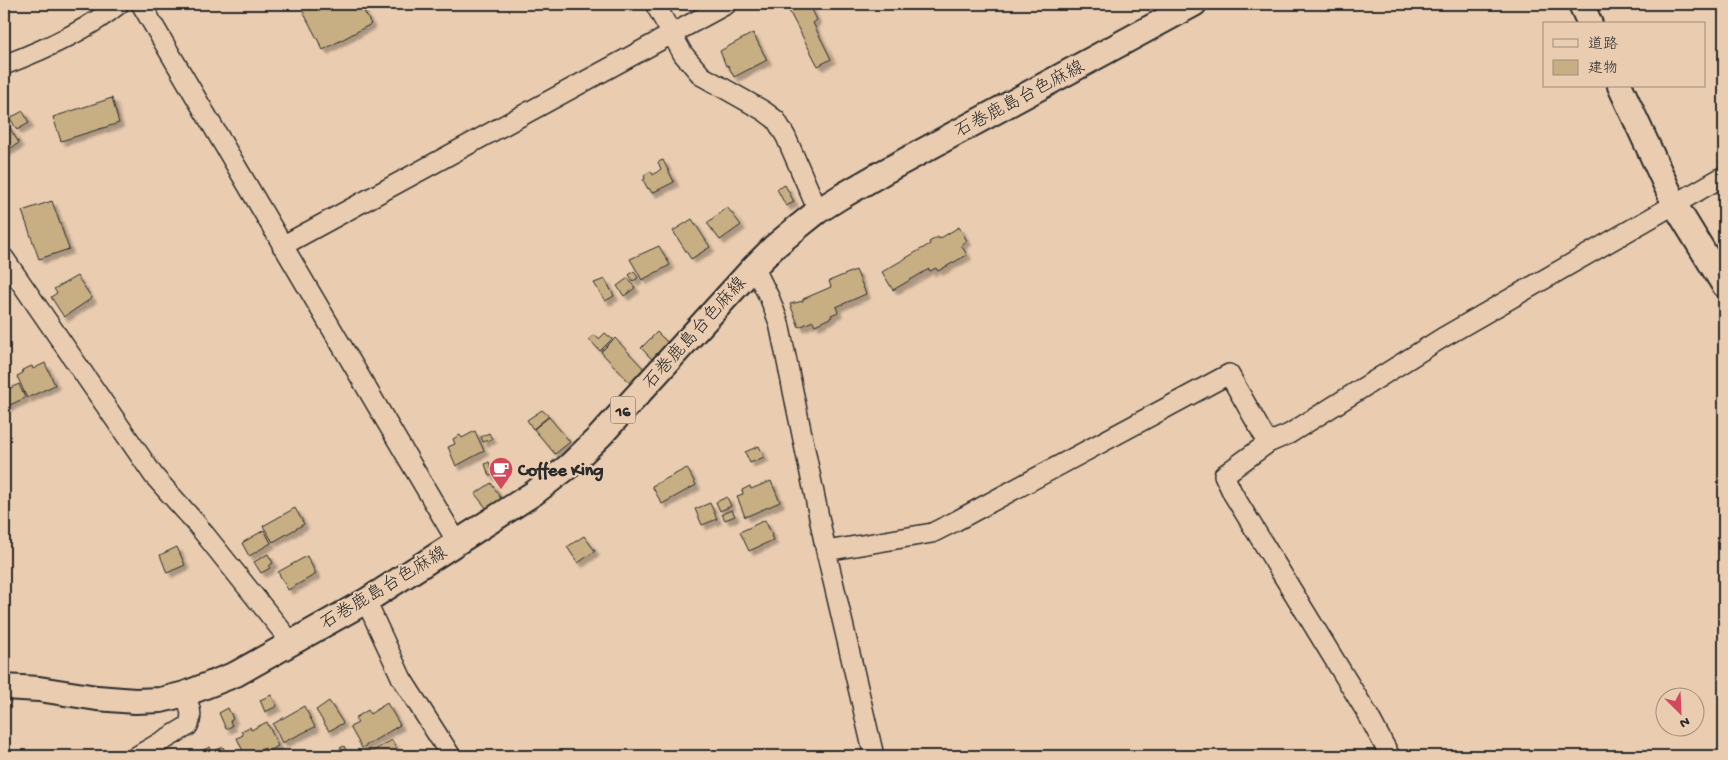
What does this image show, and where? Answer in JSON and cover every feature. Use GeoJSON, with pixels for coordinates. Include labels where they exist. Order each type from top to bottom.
{"type":"FeatureCollection","features":[{"type":"Feature","properties":{"kind":"main road","name":"石巻鹿島台色麻線"},"geometry":{"type":"LineString","coordinates":[[4,687],[40,689],[97,698],[135,701],[161,700],[185,694],[236,674],[366,601],[534,493],[569,466],[600,436],[774,246],[818,211],[882,173],[1194,4]]}},
{"type":"Feature","properties":{"kind":"main road"},"geometry":{"type":"LineString","coordinates":[[1581,4],[1589,22]]}},
{"type":"Feature","properties":{"kind":"main road"},"geometry":{"type":"LineString","coordinates":[[1621,88],[1675,206],[1724,285]]}},
{"type":"Feature","properties":{"kind":"street"},"geometry":{"type":"LineString","coordinates":[[4,65],[26,57],[98,20],[119,4]]}},
{"type":"Feature","properties":{"kind":"street"},"geometry":{"type":"LineString","coordinates":[[141,4],[457,542]]}},
{"type":"Feature","properties":{"kind":"street"},"geometry":{"type":"LineString","coordinates":[[654,4],[687,59],[702,76],[764,111],[776,120],[786,137],[818,211]]}},
{"type":"Feature","properties":{"kind":"street"},"geometry":{"type":"LineString","coordinates":[[282,246],[727,4]]}},
{"type":"Feature","properties":{"kind":"street"},"geometry":{"type":"LineString","coordinates":[[1390,756],[1367,713],[1232,494],[1224,475],[1268,443],[1289,434],[1442,338],[1675,206],[1724,176]]}},
{"type":"Feature","properties":{"kind":"street"},"geometry":{"type":"LineString","coordinates":[[4,258],[154,476],[195,522],[292,642]]}},
{"type":"Feature","properties":{"kind":"street"},"geometry":{"type":"LineString","coordinates":[[754,267],[770,299],[779,323],[826,551],[874,756]]}},
{"type":"Feature","properties":{"kind":"street"},"geometry":{"type":"LineString","coordinates":[[826,551],[932,532],[963,518],[1229,374],[1268,443]]}},
{"type":"Feature","properties":{"kind":"street"},"geometry":{"type":"LineString","coordinates":[[366,601],[402,679],[451,756]]}},
{"type":"Feature","properties":{"kind":"street"},"geometry":{"type":"LineString","coordinates":[[137,756],[188,726],[192,720],[185,694]]}},
{"type":"Feature","properties":{"kind":"building"},"geometry":{"type":"Polygon","coordinates":[[[299,4],[360,4],[371,24],[323,50],[299,4]]]}},
{"type":"Feature","properties":{"kind":"building"},"geometry":{"type":"Polygon","coordinates":[[[798,4],[809,4],[817,20],[813,23],[831,59],[818,66],[788,9],[798,4]]]}},
{"type":"Feature","properties":{"kind":"building"},"geometry":{"type":"Polygon","coordinates":[[[753,33],[767,60],[734,77],[728,65],[726,66],[720,51],[753,33]]]}},
{"type":"Feature","properties":{"kind":"building"},"geometry":{"type":"Polygon","coordinates":[[[112,98],[119,123],[61,141],[53,117],[112,98]]]}},
{"type":"Feature","properties":{"kind":"building"},"geometry":{"type":"Polygon","coordinates":[[[23,111],[29,123],[17,130],[10,118],[23,111]]]}},
{"type":"Feature","properties":{"kind":"building"},"geometry":{"type":"Polygon","coordinates":[[[4,119],[19,143],[4,152],[4,119]]]}},
{"type":"Feature","properties":{"kind":"building"},"geometry":{"type":"Polygon","coordinates":[[[663,160],[674,182],[652,193],[643,180],[645,179],[644,175],[651,171],[653,175],[661,169],[658,162],[663,160]]]}},
{"type":"Feature","properties":{"kind":"building"},"geometry":{"type":"Polygon","coordinates":[[[785,185],[794,202],[786,206],[777,189],[785,185]]]}},
{"type":"Feature","properties":{"kind":"building"},"geometry":{"type":"Polygon","coordinates":[[[52,201],[69,249],[39,259],[22,211],[52,201]]]}},
{"type":"Feature","properties":{"kind":"building"},"geometry":{"type":"Polygon","coordinates":[[[727,207],[741,225],[720,240],[707,223],[727,207]]]}},
{"type":"Feature","properties":{"kind":"building"},"geometry":{"type":"Polygon","coordinates":[[[692,219],[710,247],[691,259],[673,231],[692,219]]]}},
{"type":"Feature","properties":{"kind":"building"},"geometry":{"type":"Polygon","coordinates":[[[959,227],[967,241],[961,245],[967,255],[938,271],[936,268],[930,271],[929,269],[893,290],[882,272],[930,244],[929,242],[938,237],[939,239],[959,227]]]}},
{"type":"Feature","properties":{"kind":"building"},"geometry":{"type":"Polygon","coordinates":[[[659,246],[670,265],[642,280],[630,259],[659,246]]]}},
{"type":"Feature","properties":{"kind":"building"},"geometry":{"type":"Polygon","coordinates":[[[856,270],[866,294],[836,307],[838,312],[831,315],[832,317],[815,325],[813,321],[799,327],[790,304],[803,301],[803,299],[831,287],[829,281],[856,270]]]}},
{"type":"Feature","properties":{"kind":"building"},"geometry":{"type":"Polygon","coordinates":[[[634,271],[638,278],[633,281],[629,275],[634,271]]]}},
{"type":"Feature","properties":{"kind":"building"},"geometry":{"type":"Polygon","coordinates":[[[77,276],[92,298],[64,317],[51,297],[57,293],[54,289],[77,276]]]}},
{"type":"Feature","properties":{"kind":"building"},"geometry":{"type":"Polygon","coordinates":[[[628,278],[635,288],[624,296],[617,286],[628,278]]]}},
{"type":"Feature","properties":{"kind":"building"},"geometry":{"type":"Polygon","coordinates":[[[605,279],[614,296],[605,301],[594,283],[605,279]]]}},
{"type":"Feature","properties":{"kind":"building"},"geometry":{"type":"Polygon","coordinates":[[[657,332],[669,344],[653,360],[641,348],[657,332]]]}},
{"type":"Feature","properties":{"kind":"building"},"geometry":{"type":"Polygon","coordinates":[[[605,333],[612,339],[600,351],[589,339],[594,335],[599,339],[605,333]]]}},
{"type":"Feature","properties":{"kind":"building"},"geometry":{"type":"Polygon","coordinates":[[[615,338],[646,371],[631,384],[601,352],[615,338]]]}},
{"type":"Feature","properties":{"kind":"building"},"geometry":{"type":"Polygon","coordinates":[[[45,363],[55,385],[27,398],[17,376],[23,373],[22,370],[32,366],[33,369],[45,363]]]}},
{"type":"Feature","properties":{"kind":"building"},"geometry":{"type":"Polygon","coordinates":[[[19,384],[25,398],[5,407],[4,391],[19,384]]]}},
{"type":"Feature","properties":{"kind":"building"},"geometry":{"type":"Polygon","coordinates":[[[542,410],[549,416],[533,429],[527,420],[542,410]]]}},
{"type":"Feature","properties":{"kind":"building"},"geometry":{"type":"Polygon","coordinates":[[[549,417],[570,442],[555,454],[534,429],[549,417]]]}},
{"type":"Feature","properties":{"kind":"building"},"geometry":{"type":"Polygon","coordinates":[[[475,431],[484,451],[456,466],[448,447],[455,444],[453,439],[460,435],[462,438],[475,431]]]}},
{"type":"Feature","properties":{"kind":"building"},"geometry":{"type":"Polygon","coordinates":[[[489,433],[492,439],[483,442],[481,437],[489,433]]]}},
{"type":"Feature","properties":{"kind":"building"},"geometry":{"type":"Polygon","coordinates":[[[759,446],[764,457],[750,463],[745,452],[759,446]]]}},
{"type":"Feature","properties":{"kind":"building"},"geometry":{"type":"Polygon","coordinates":[[[489,462],[494,475],[489,476],[485,464],[489,462]]]}},
{"type":"Feature","properties":{"kind":"building"},"geometry":{"type":"Polygon","coordinates":[[[687,468],[696,485],[662,504],[652,486],[687,468]]]}},
{"type":"Feature","properties":{"kind":"building"},"geometry":{"type":"Polygon","coordinates":[[[771,481],[780,502],[745,517],[737,496],[743,494],[742,490],[750,486],[751,489],[771,481]]]}},
{"type":"Feature","properties":{"kind":"building"},"geometry":{"type":"Polygon","coordinates":[[[491,483],[502,500],[488,510],[475,494],[491,483]]]}},
{"type":"Feature","properties":{"kind":"building"},"geometry":{"type":"Polygon","coordinates":[[[727,497],[731,506],[720,511],[716,502],[727,497]]]}},
{"type":"Feature","properties":{"kind":"building"},"geometry":{"type":"Polygon","coordinates":[[[710,503],[717,519],[702,525],[695,509],[710,503]]]}},
{"type":"Feature","properties":{"kind":"building"},"geometry":{"type":"Polygon","coordinates":[[[295,508],[304,524],[273,542],[263,526],[295,508]]]}},
{"type":"Feature","properties":{"kind":"building"},"geometry":{"type":"Polygon","coordinates":[[[732,510],[735,516],[725,520],[722,514],[732,510]]]}},
{"type":"Feature","properties":{"kind":"building"},"geometry":{"type":"Polygon","coordinates":[[[765,520],[773,540],[749,551],[740,532],[765,520]]]}},
{"type":"Feature","properties":{"kind":"building"},"geometry":{"type":"Polygon","coordinates":[[[264,530],[271,543],[249,556],[242,543],[264,530]]]}},
{"type":"Feature","properties":{"kind":"building"},"geometry":{"type":"Polygon","coordinates":[[[584,536],[595,551],[578,563],[567,547],[584,536]]]}},
{"type":"Feature","properties":{"kind":"building"},"geometry":{"type":"Polygon","coordinates":[[[177,547],[185,565],[167,573],[160,555],[177,547]]]}},
{"type":"Feature","properties":{"kind":"building"},"geometry":{"type":"Polygon","coordinates":[[[268,554],[273,563],[269,566],[270,568],[261,573],[254,562],[268,554]]]}},
{"type":"Feature","properties":{"kind":"building"},"geometry":{"type":"Polygon","coordinates":[[[307,556],[316,574],[288,590],[278,572],[307,556]]]}},
{"type":"Feature","properties":{"kind":"building"},"geometry":{"type":"Polygon","coordinates":[[[271,695],[277,706],[265,712],[260,700],[271,695]]]}},
{"type":"Feature","properties":{"kind":"building"},"geometry":{"type":"Polygon","coordinates":[[[329,701],[343,723],[329,731],[316,710],[329,701]]]}},
{"type":"Feature","properties":{"kind":"building"},"geometry":{"type":"Polygon","coordinates":[[[387,703],[400,725],[362,748],[350,727],[358,723],[355,718],[368,710],[370,714],[387,703]]]}},
{"type":"Feature","properties":{"kind":"building"},"geometry":{"type":"Polygon","coordinates":[[[304,706],[315,727],[282,743],[273,724],[304,706]]]}},
{"type":"Feature","properties":{"kind":"building"},"geometry":{"type":"Polygon","coordinates":[[[228,708],[233,719],[230,721],[232,726],[226,729],[219,713],[228,708]]]}},
{"type":"Feature","properties":{"kind":"building"},"geometry":{"type":"Polygon","coordinates":[[[267,722],[278,746],[266,752],[265,748],[245,756],[237,738],[243,735],[241,731],[250,727],[251,730],[267,722]]]}},
{"type":"Feature","properties":{"kind":"building"},"geometry":{"type":"Polygon","coordinates":[[[392,740],[400,755],[364,756],[392,740]]]}},
{"type":"Feature","properties":{"kind":"building"},"geometry":{"type":"Polygon","coordinates":[[[344,746],[347,752],[343,754],[340,748],[344,746]]]}},
{"type":"Feature","properties":{"kind":"building"},"geometry":{"type":"Polygon","coordinates":[[[210,747],[212,752],[223,747],[227,756],[197,756],[196,753],[210,747]]]}},
{"type":"Feature","properties":{"kind":"place","name":"Coffee King"},"geometry":{"type":"Point","coordinates":[501,490]}}]}
